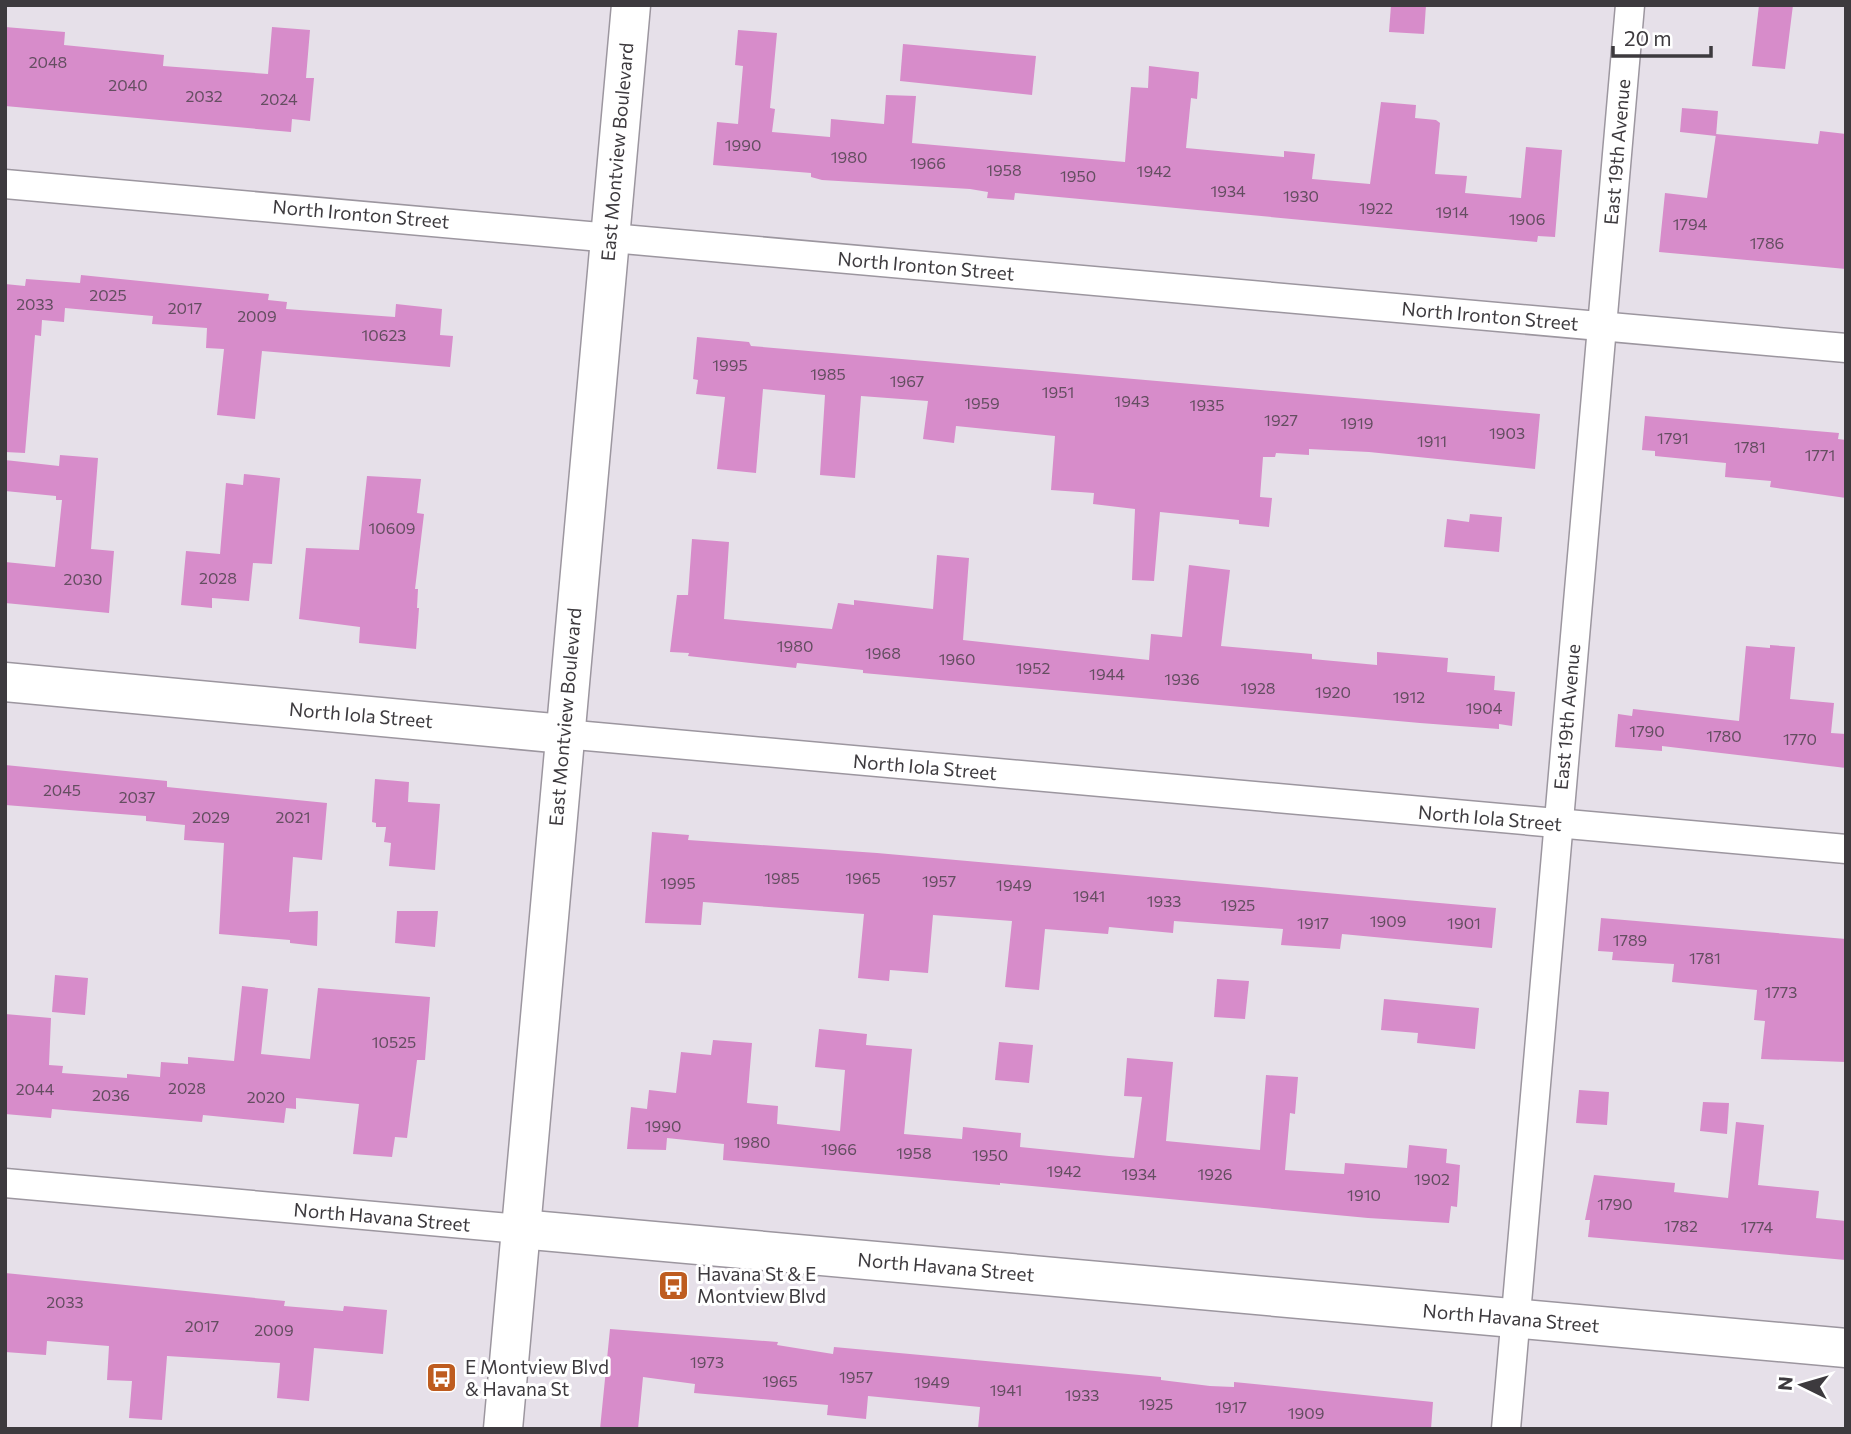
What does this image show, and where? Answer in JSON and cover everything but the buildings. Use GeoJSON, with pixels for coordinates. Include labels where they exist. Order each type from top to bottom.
{"type":"FeatureCollection","features":[{"type":"Feature","properties":{"kind":"street","name":"East Montview Boulevard"},"geometry":{"type":"LineString","coordinates":[[503,1429],[631,5]]}},
{"type":"Feature","properties":{"kind":"street","name":"East 19th Avenue"},"geometry":{"type":"LineString","coordinates":[[1506,1429],[1630,5]]}},
{"type":"Feature","properties":{"kind":"street","name":"North Ironton Street"},"geometry":{"type":"LineString","coordinates":[[5,184],[1846,348]]}},
{"type":"Feature","properties":{"kind":"street","name":"North Iola Street"},"geometry":{"type":"LineString","coordinates":[[5,682],[1846,849]]}},
{"type":"Feature","properties":{"kind":"street","name":"North Havana Street"},"geometry":{"type":"LineString","coordinates":[[5,1183],[1846,1348]]}},
{"type":"Feature","properties":{"kind":"place","name":"Havana St & E Montview Blvd"},"geometry":{"type":"Point","coordinates":[674,1285]}},
{"type":"Feature","properties":{"kind":"place","name":"E Montview Blvd & Havana St"},"geometry":{"type":"Point","coordinates":[442,1378]}}]}
